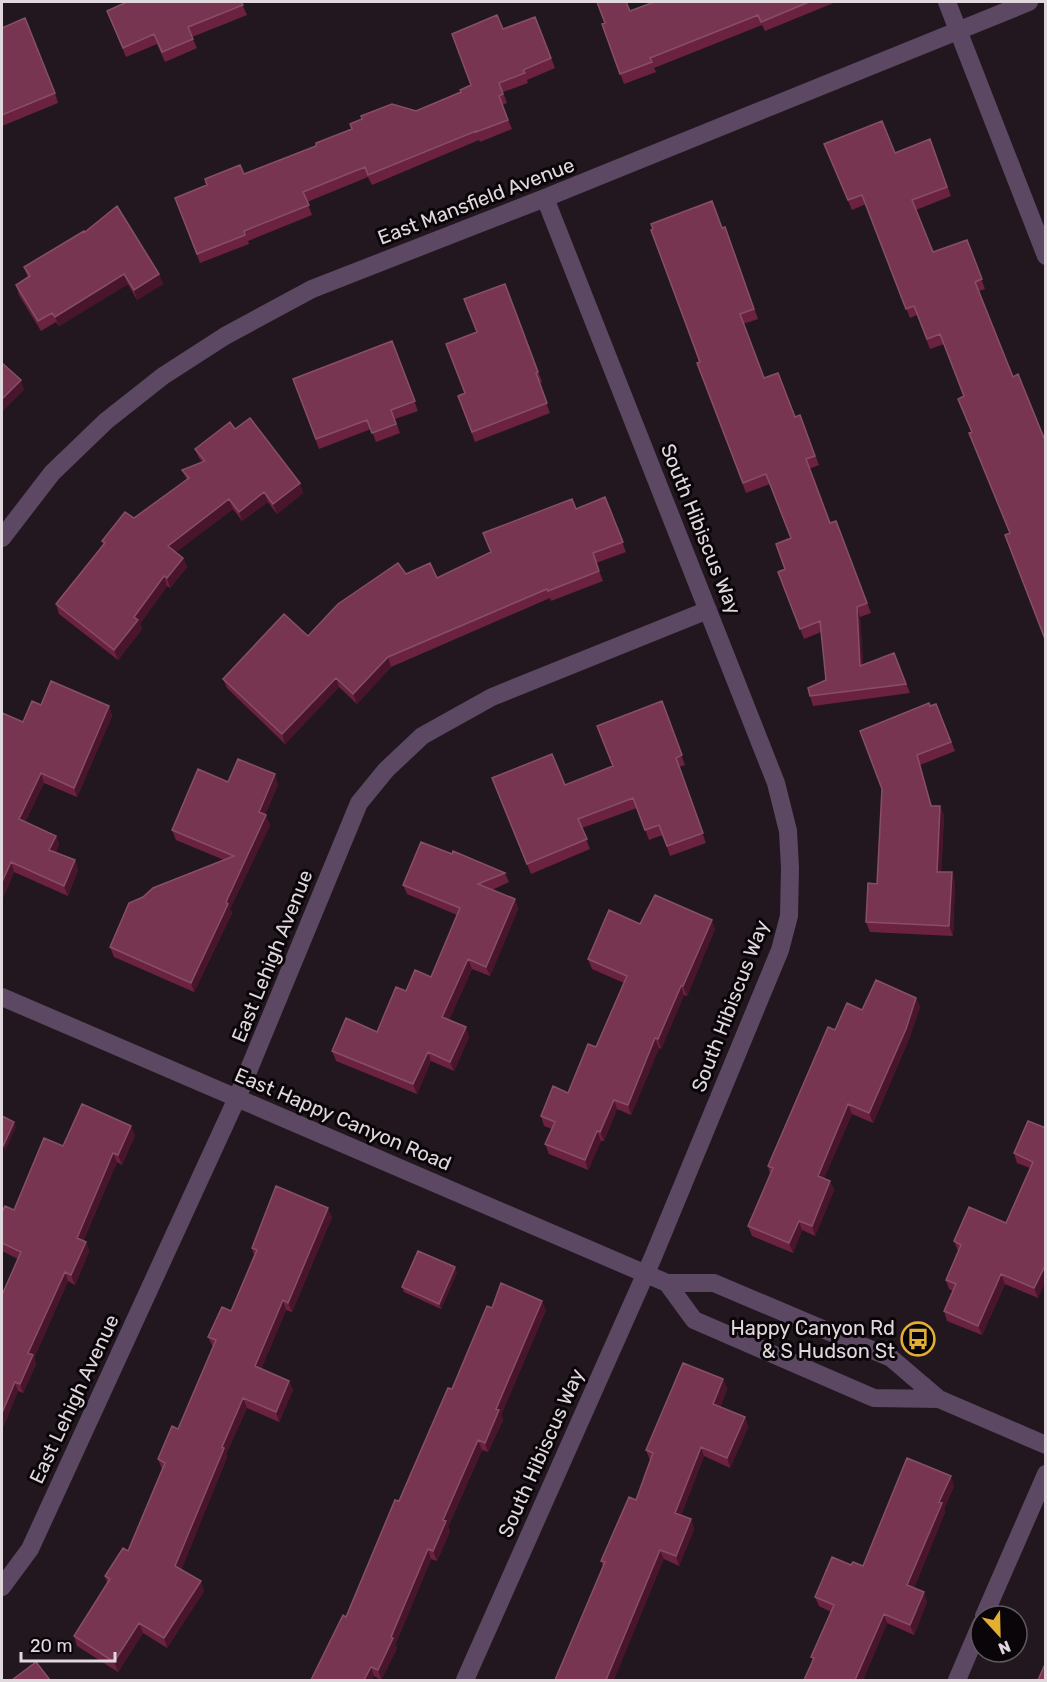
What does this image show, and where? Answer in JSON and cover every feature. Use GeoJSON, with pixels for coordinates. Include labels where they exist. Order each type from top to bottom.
{"type":"FeatureCollection","features":[{"type":"Feature","properties":{"kind":"street"},"geometry":{"type":"LineString","coordinates":[[947,2],[1046,256]]}},
{"type":"Feature","properties":{"kind":"street","name":"East Mansfield Avenue"},"geometry":{"type":"LineString","coordinates":[[2,538],[52,473],[106,421],[163,376],[225,336],[312,289],[546,198],[1029,2]]}},
{"type":"Feature","properties":{"kind":"street","name":"South Hibiscus Way"},"geometry":{"type":"LineString","coordinates":[[465,1680],[645,1274],[780,950],[789,916],[788,831],[776,783],[546,198]]}},
{"type":"Feature","properties":{"kind":"street","name":"East Lehigh Avenue"},"geometry":{"type":"LineString","coordinates":[[2,1587],[30,1549],[237,1098],[359,803],[386,770],[422,736],[492,697],[708,610]]}},
{"type":"Feature","properties":{"kind":"street","name":"East Happy Canyon Road"},"geometry":{"type":"LineString","coordinates":[[2,997],[667,1283],[714,1283],[891,1358],[939,1399],[1046,1445]]}},
{"type":"Feature","properties":{"kind":"street","name":"East Happy Canyon Road"},"geometry":{"type":"LineString","coordinates":[[667,1283],[694,1320],[873,1398],[939,1399]]}},
{"type":"Feature","properties":{"kind":"street"},"geometry":{"type":"LineString","coordinates":[[989,1604],[1046,1474]]}},
{"type":"Feature","properties":{"kind":"street"},"geometry":{"type":"LineString","coordinates":[[957,1680],[969,1652]]}},
{"type":"Feature","properties":{"kind":"building"},"geometry":{"type":"Polygon","coordinates":[[[127,2],[241,2],[243,5],[188,27],[193,39],[162,52],[154,34],[123,48],[107,11],[127,2]]]}},
{"type":"Feature","properties":{"kind":"building"},"geometry":{"type":"Polygon","coordinates":[[[597,2],[626,2],[630,11],[654,2],[809,2],[761,22],[758,15],[650,58],[652,62],[620,74],[602,24],[605,23],[597,2]]]}},
{"type":"Feature","properties":{"kind":"building"},"geometry":{"type":"Polygon","coordinates":[[[497,15],[503,29],[535,17],[551,58],[523,70],[525,73],[499,83],[503,94],[499,96],[508,120],[368,175],[365,167],[303,192],[309,205],[244,231],[245,235],[197,254],[175,198],[207,185],[205,179],[240,165],[244,174],[316,146],[316,143],[352,129],[350,124],[362,119],[361,116],[392,104],[416,111],[461,92],[460,90],[471,85],[452,34],[497,15]]]}},
{"type":"Feature","properties":{"kind":"building"},"geometry":{"type":"Polygon","coordinates":[[[25,18],[55,93],[2,115],[2,28],[25,18]]]}},
{"type":"Feature","properties":{"kind":"building"},"geometry":{"type":"Polygon","coordinates":[[[882,121],[895,153],[930,139],[947,187],[912,200],[933,252],[967,240],[982,279],[975,282],[1013,377],[1018,374],[1046,443],[1046,639],[1005,535],[1010,533],[969,433],[972,432],[958,399],[964,396],[940,334],[927,339],[914,306],[906,309],[862,195],[848,200],[824,144],[882,121]]]}},
{"type":"Feature","properties":{"kind":"building"},"geometry":{"type":"Polygon","coordinates":[[[712,201],[722,228],[725,227],[754,309],[740,314],[764,378],[778,373],[795,417],[800,415],[815,456],[806,459],[830,523],[836,521],[867,603],[857,607],[860,666],[894,653],[906,684],[810,696],[808,688],[826,680],[820,621],[800,629],[778,572],[785,569],[776,544],[791,538],[766,474],[743,483],[697,363],[700,362],[651,230],[653,229],[651,224],[712,201]]]}},
{"type":"Feature","properties":{"kind":"building"},"geometry":{"type":"Polygon","coordinates":[[[117,206],[159,274],[134,290],[124,274],[55,317],[52,313],[38,321],[16,285],[30,276],[24,267],[85,232],[117,206]]]}},
{"type":"Feature","properties":{"kind":"building"},"geometry":{"type":"Polygon","coordinates":[[[505,284],[538,372],[536,373],[547,403],[472,432],[458,396],[465,393],[446,344],[477,332],[464,299],[505,284]]]}},
{"type":"Feature","properties":{"kind":"building"},"geometry":{"type":"Polygon","coordinates":[[[392,341],[415,401],[391,410],[396,424],[372,433],[367,420],[316,439],[293,379],[392,341]]]}},
{"type":"Feature","properties":{"kind":"building"},"geometry":{"type":"Polygon","coordinates":[[[2,363],[21,380],[2,399],[2,363]]]}},
{"type":"Feature","properties":{"kind":"building"},"geometry":{"type":"Polygon","coordinates":[[[250,418],[300,483],[273,504],[264,492],[239,512],[229,499],[168,546],[183,558],[167,578],[164,576],[134,617],[138,620],[114,650],[56,604],[105,543],[102,541],[125,512],[134,518],[189,478],[182,470],[205,461],[195,449],[230,422],[235,429],[250,418]]]}},
{"type":"Feature","properties":{"kind":"building"},"geometry":{"type":"Polygon","coordinates":[[[605,497],[623,542],[593,553],[599,571],[548,591],[547,589],[388,657],[353,694],[336,678],[282,734],[223,679],[284,614],[308,636],[338,604],[398,563],[406,574],[430,563],[437,578],[491,552],[483,533],[572,499],[576,509],[605,497]]]}},
{"type":"Feature","properties":{"kind":"building"},"geometry":{"type":"Polygon","coordinates":[[[51,681],[109,706],[74,788],[41,773],[19,819],[56,836],[49,850],[75,860],[64,886],[11,862],[2,882],[2,713],[23,722],[32,701],[41,705],[51,681]]]}},
{"type":"Feature","properties":{"kind":"building"},"geometry":{"type":"Polygon","coordinates":[[[662,701],[682,755],[676,758],[703,833],[667,846],[659,825],[645,830],[633,798],[578,819],[587,839],[527,864],[492,778],[552,754],[565,785],[613,766],[597,726],[662,701]]]}},
{"type":"Feature","properties":{"kind":"building"},"geometry":{"type":"Polygon","coordinates":[[[929,703],[930,706],[936,704],[951,742],[917,755],[931,806],[940,806],[937,872],[952,872],[949,926],[866,922],[868,883],[877,884],[882,789],[860,731],[929,703]]]}},
{"type":"Feature","properties":{"kind":"building"},"geometry":{"type":"Polygon","coordinates":[[[238,759],[275,774],[259,812],[266,815],[191,983],[110,947],[129,903],[143,897],[153,888],[234,856],[172,830],[198,769],[228,782],[238,759]]]}},
{"type":"Feature","properties":{"kind":"building"},"geometry":{"type":"Polygon","coordinates":[[[421,842],[452,854],[453,851],[505,873],[478,884],[515,899],[486,967],[468,959],[442,1017],[466,1027],[450,1062],[428,1052],[413,1084],[332,1051],[346,1018],[377,1032],[396,987],[406,991],[415,970],[431,977],[460,908],[403,885],[421,842]]]}},
{"type":"Feature","properties":{"kind":"building"},"geometry":{"type":"Polygon","coordinates":[[[655,895],[712,920],[658,1039],[655,1038],[628,1105],[614,1100],[600,1132],[597,1131],[585,1160],[545,1144],[555,1122],[541,1116],[553,1086],[568,1093],[588,1044],[596,1047],[627,976],[588,959],[609,910],[640,924],[655,895]]]}},
{"type":"Feature","properties":{"kind":"building"},"geometry":{"type":"Polygon","coordinates":[[[876,980],[916,998],[906,1029],[869,1113],[848,1104],[818,1176],[830,1181],[812,1226],[799,1221],[789,1243],[748,1226],[773,1168],[768,1166],[828,1027],[835,1030],[847,1003],[862,1010],[876,980]]]}},
{"type":"Feature","properties":{"kind":"building"},"geometry":{"type":"Polygon","coordinates":[[[82,1104],[131,1126],[118,1155],[113,1153],[77,1238],[86,1242],[71,1275],[65,1272],[28,1353],[33,1355],[20,1384],[15,1382],[2,1413],[2,1295],[21,1252],[2,1243],[2,1212],[5,1206],[14,1210],[44,1138],[63,1146],[82,1104]]]}},
{"type":"Feature","properties":{"kind":"building"},"geometry":{"type":"Polygon","coordinates":[[[2,1116],[14,1122],[3,1146],[2,1145],[2,1116]]]}},
{"type":"Feature","properties":{"kind":"building"},"geometry":{"type":"Polygon","coordinates":[[[1028,1121],[1046,1128],[1046,1264],[1034,1288],[1001,1274],[978,1326],[944,1311],[956,1284],[946,1280],[961,1245],[954,1241],[969,1207],[1006,1223],[1033,1162],[1014,1153],[1028,1121]]]}},
{"type":"Feature","properties":{"kind":"building"},"geometry":{"type":"Polygon","coordinates":[[[276,1186],[328,1208],[288,1303],[283,1300],[255,1366],[289,1381],[276,1412],[243,1398],[175,1566],[201,1581],[164,1638],[139,1623],[114,1662],[74,1636],[110,1579],[105,1576],[123,1548],[128,1551],[165,1463],[158,1459],[172,1426],[178,1429],[216,1340],[208,1337],[222,1307],[231,1311],[257,1250],[252,1248],[276,1186]]]}},
{"type":"Feature","properties":{"kind":"building"},"geometry":{"type":"Polygon","coordinates":[[[418,1251],[455,1267],[439,1304],[402,1287],[418,1251]]]}},
{"type":"Feature","properties":{"kind":"building"},"geometry":{"type":"Polygon","coordinates":[[[501,1283],[542,1301],[496,1409],[499,1410],[485,1443],[478,1440],[443,1520],[446,1521],[433,1551],[428,1549],[378,1670],[371,1667],[364,1680],[311,1680],[343,1615],[346,1617],[395,1500],[399,1501],[448,1388],[452,1389],[487,1306],[492,1308],[501,1283]]]}},
{"type":"Feature","properties":{"kind":"building"},"geometry":{"type":"Polygon","coordinates":[[[683,1363],[723,1379],[713,1404],[745,1417],[727,1458],[701,1447],[675,1513],[691,1519],[676,1556],[660,1550],[606,1680],[555,1680],[605,1562],[601,1561],[629,1497],[636,1500],[653,1453],[646,1450],[683,1363]]]}},
{"type":"Feature","properties":{"kind":"building"},"geometry":{"type":"Polygon","coordinates":[[[907,1458],[951,1476],[907,1585],[924,1592],[910,1625],[884,1614],[855,1680],[804,1680],[814,1658],[811,1657],[834,1605],[815,1597],[832,1557],[851,1565],[853,1562],[863,1566],[907,1458]]]}},
{"type":"Feature","properties":{"kind":"building"},"geometry":{"type":"Polygon","coordinates":[[[36,1662],[50,1680],[12,1680],[36,1662]]]}},
{"type":"Feature","properties":{"kind":"building"},"geometry":{"type":"Polygon","coordinates":[[[1046,1662],[1046,1680],[1038,1680],[1046,1662]]]}},
{"type":"Feature","properties":{"kind":"place","name":"Happy Canyon Rd & S Hudson St"},"geometry":{"type":"Point","coordinates":[918,1339]}}]}
